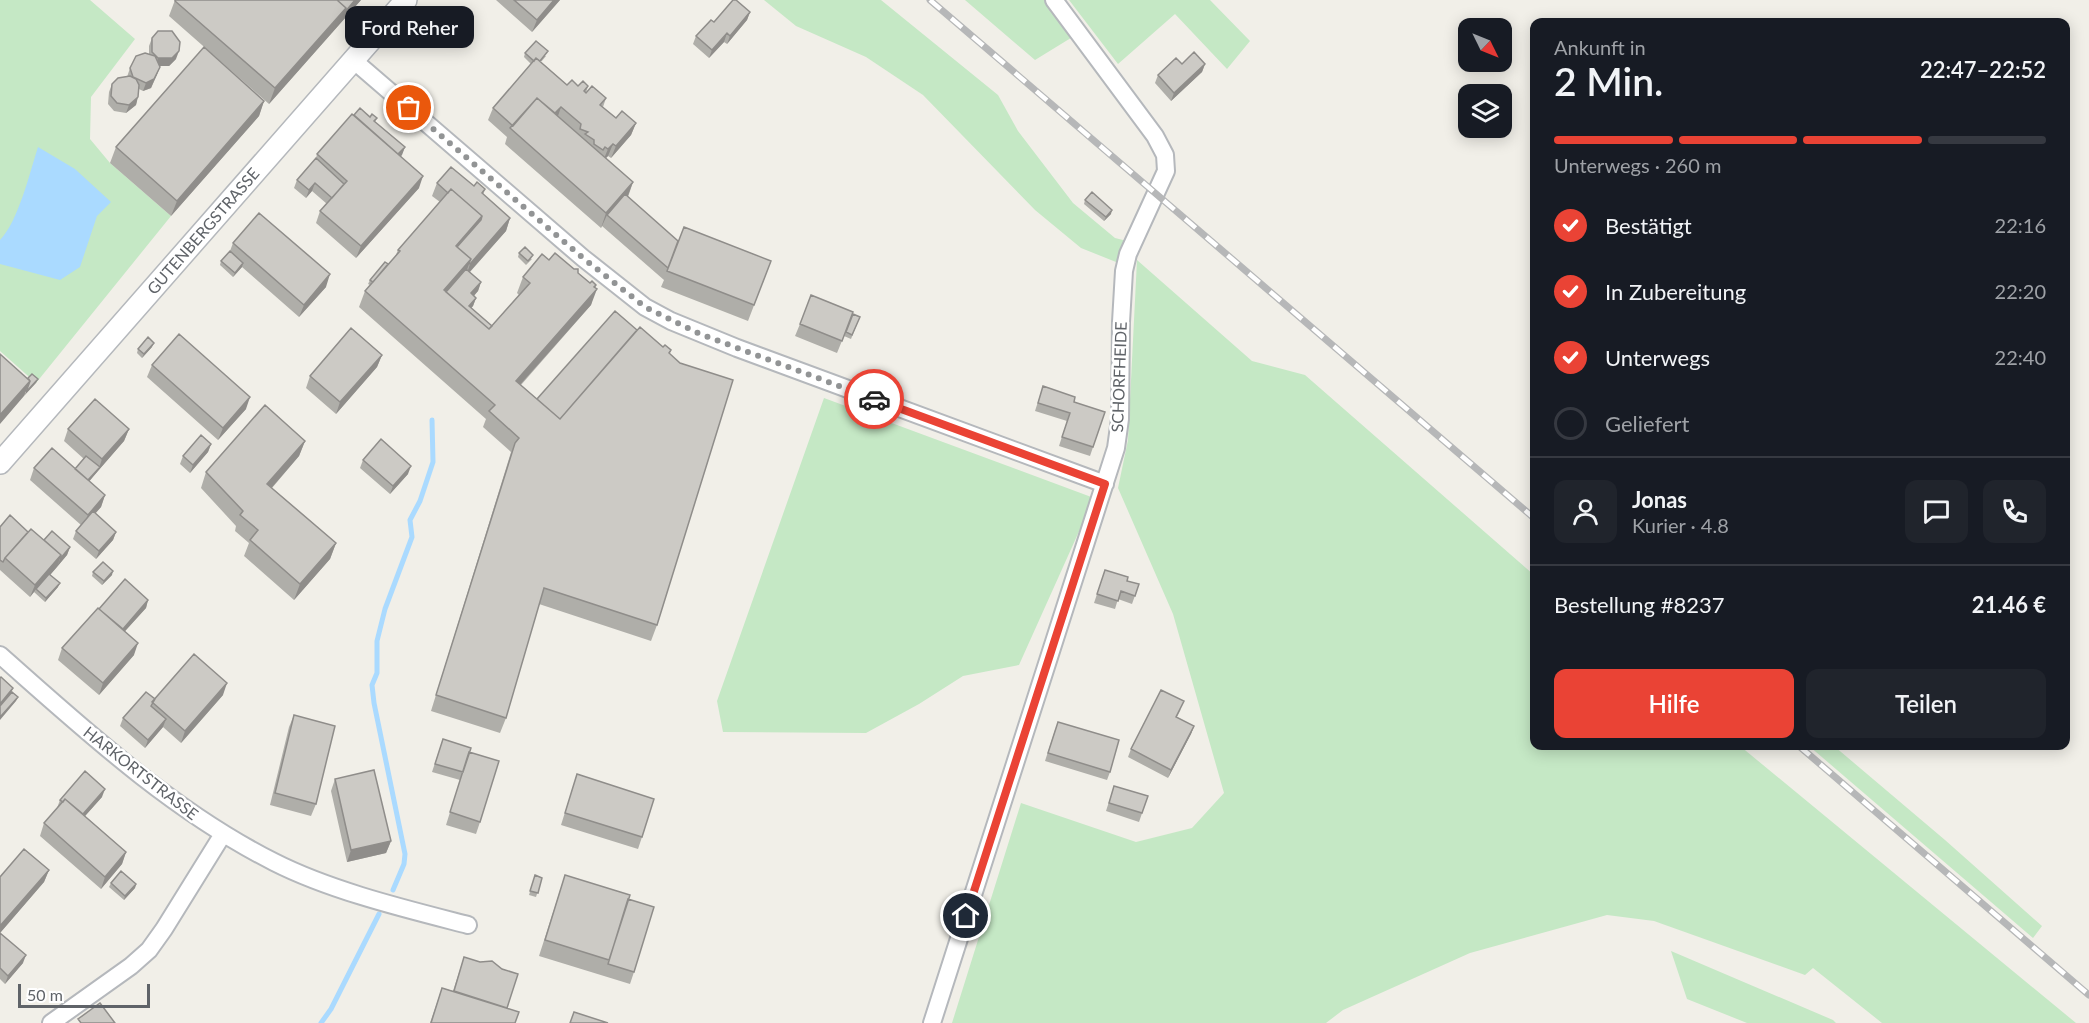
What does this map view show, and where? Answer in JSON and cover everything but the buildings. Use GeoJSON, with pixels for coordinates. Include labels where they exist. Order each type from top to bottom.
{"type":"FeatureCollection","features":[{"type":"Feature","properties":{"kind":"street","name":"GUTENBERGSTRASSE"},"geometry":{"type":"LineString","coordinates":[[0,463],[406,0]]}},
{"type":"Feature","properties":{"kind":"street","name":"SCHORFHEIDE"},"geometry":{"type":"LineString","coordinates":[[932,1023],[1116,448],[1120,419],[1124,271],[1131,245],[1162,182],[1167,163],[1155,136],[1054,0]]}},
{"type":"Feature","properties":{"kind":"street"},"geometry":{"type":"LineString","coordinates":[[352,59],[583,258],[645,307],[671,321],[728,345],[1105,484]]}},
{"type":"Feature","properties":{"kind":"street","name":"HARKORTSTRASSE"},"geometry":{"type":"LineString","coordinates":[[0,654],[140,776],[223,834],[276,863],[377,900],[468,925]]}},
{"type":"Feature","properties":{"kind":"street"},"geometry":{"type":"LineString","coordinates":[[51,1023],[131,966],[148,950],[164,930],[223,834]]}},
{"type":"Feature","properties":{"kind":"green space"},"geometry":{"type":"Polygon","coordinates":[[[0,0],[90,0],[135,39],[91,97],[90,139],[110,163],[171,216],[36,383],[0,351],[0,0]]]}},
{"type":"Feature","properties":{"kind":"green space"},"geometry":{"type":"Polygon","coordinates":[[[764,0],[881,0],[998,95],[1018,131],[1073,203],[1115,238],[1127,241],[1121,264],[1081,248],[1035,210],[923,95],[866,57],[796,26],[764,0]]]}},
{"type":"Feature","properties":{"kind":"green space"},"geometry":{"type":"Polygon","coordinates":[[[965,0],[1052,0],[1079,33],[1035,60],[965,0]]]}},
{"type":"Feature","properties":{"kind":"green space"},"geometry":{"type":"Polygon","coordinates":[[[1069,0],[1210,0],[1250,41],[1227,69],[1175,14],[1118,64],[1069,0]]]}},
{"type":"Feature","properties":{"kind":"green space"},"geometry":{"type":"Polygon","coordinates":[[[1137,260],[1252,361],[1305,375],[1530,572],[1530,750],[1745,750],[2076,1023],[1882,1023],[1813,968],[1805,975],[1654,921],[1607,915],[1470,953],[1343,1010],[1326,1023],[952,1023],[1021,803],[1136,842],[1192,828],[1224,793],[1173,614],[1118,488],[1128,440],[1137,260]]]}},
{"type":"Feature","properties":{"kind":"green space"},"geometry":{"type":"Polygon","coordinates":[[[824,398],[1094,498],[1019,665],[963,676],[919,704],[866,733],[723,732],[717,701],[824,398]]]}},
{"type":"Feature","properties":{"kind":"green space"},"geometry":{"type":"Polygon","coordinates":[[[1814,750],[1839,750],[1945,840],[2042,926],[2033,938],[1814,750]]]}},
{"type":"Feature","properties":{"kind":"green space"},"geometry":{"type":"Polygon","coordinates":[[[1671,951],[1836,1023],[1747,1023],[1687,999],[1671,951]]]}},
{"type":"Feature","properties":{"kind":"water"},"geometry":{"type":"Polygon","coordinates":[[[38,147],[75,169],[111,202],[97,216],[80,267],[60,280],[0,264],[0,240],[18,209],[38,147]]]}},
{"type":"Feature","properties":{"kind":"waterway"},"geometry":{"type":"LineString","coordinates":[[393,890],[404,864],[405,854],[372,685],[377,673],[377,641],[385,609],[412,537],[410,520],[420,501],[433,462],[432,420]]}},
{"type":"Feature","properties":{"kind":"waterway"},"geometry":{"type":"LineString","coordinates":[[321,1023],[331,1009],[379,914]]}},
{"type":"Feature","properties":{"kind":"railway"},"geometry":{"type":"LineString","coordinates":[[930,0],[1530,515]]}},
{"type":"Feature","properties":{"kind":"railway"},"geometry":{"type":"LineString","coordinates":[[1804,750],[2089,995]]}},
{"type":"Feature","properties":{"kind":"way so far"},"geometry":{"type":"LineString","coordinates":[[409,108],[583,258],[645,307],[700,334],[874,399]]}},
{"type":"Feature","properties":{"kind":"place","name":"Ford Reher"},"geometry":{"type":"Point","coordinates":[409,108]}},
{"type":"Feature","properties":{"kind":"route"},"geometry":{"type":"LineString","coordinates":[[874,399],[1105,484],[966,916]]}}]}
